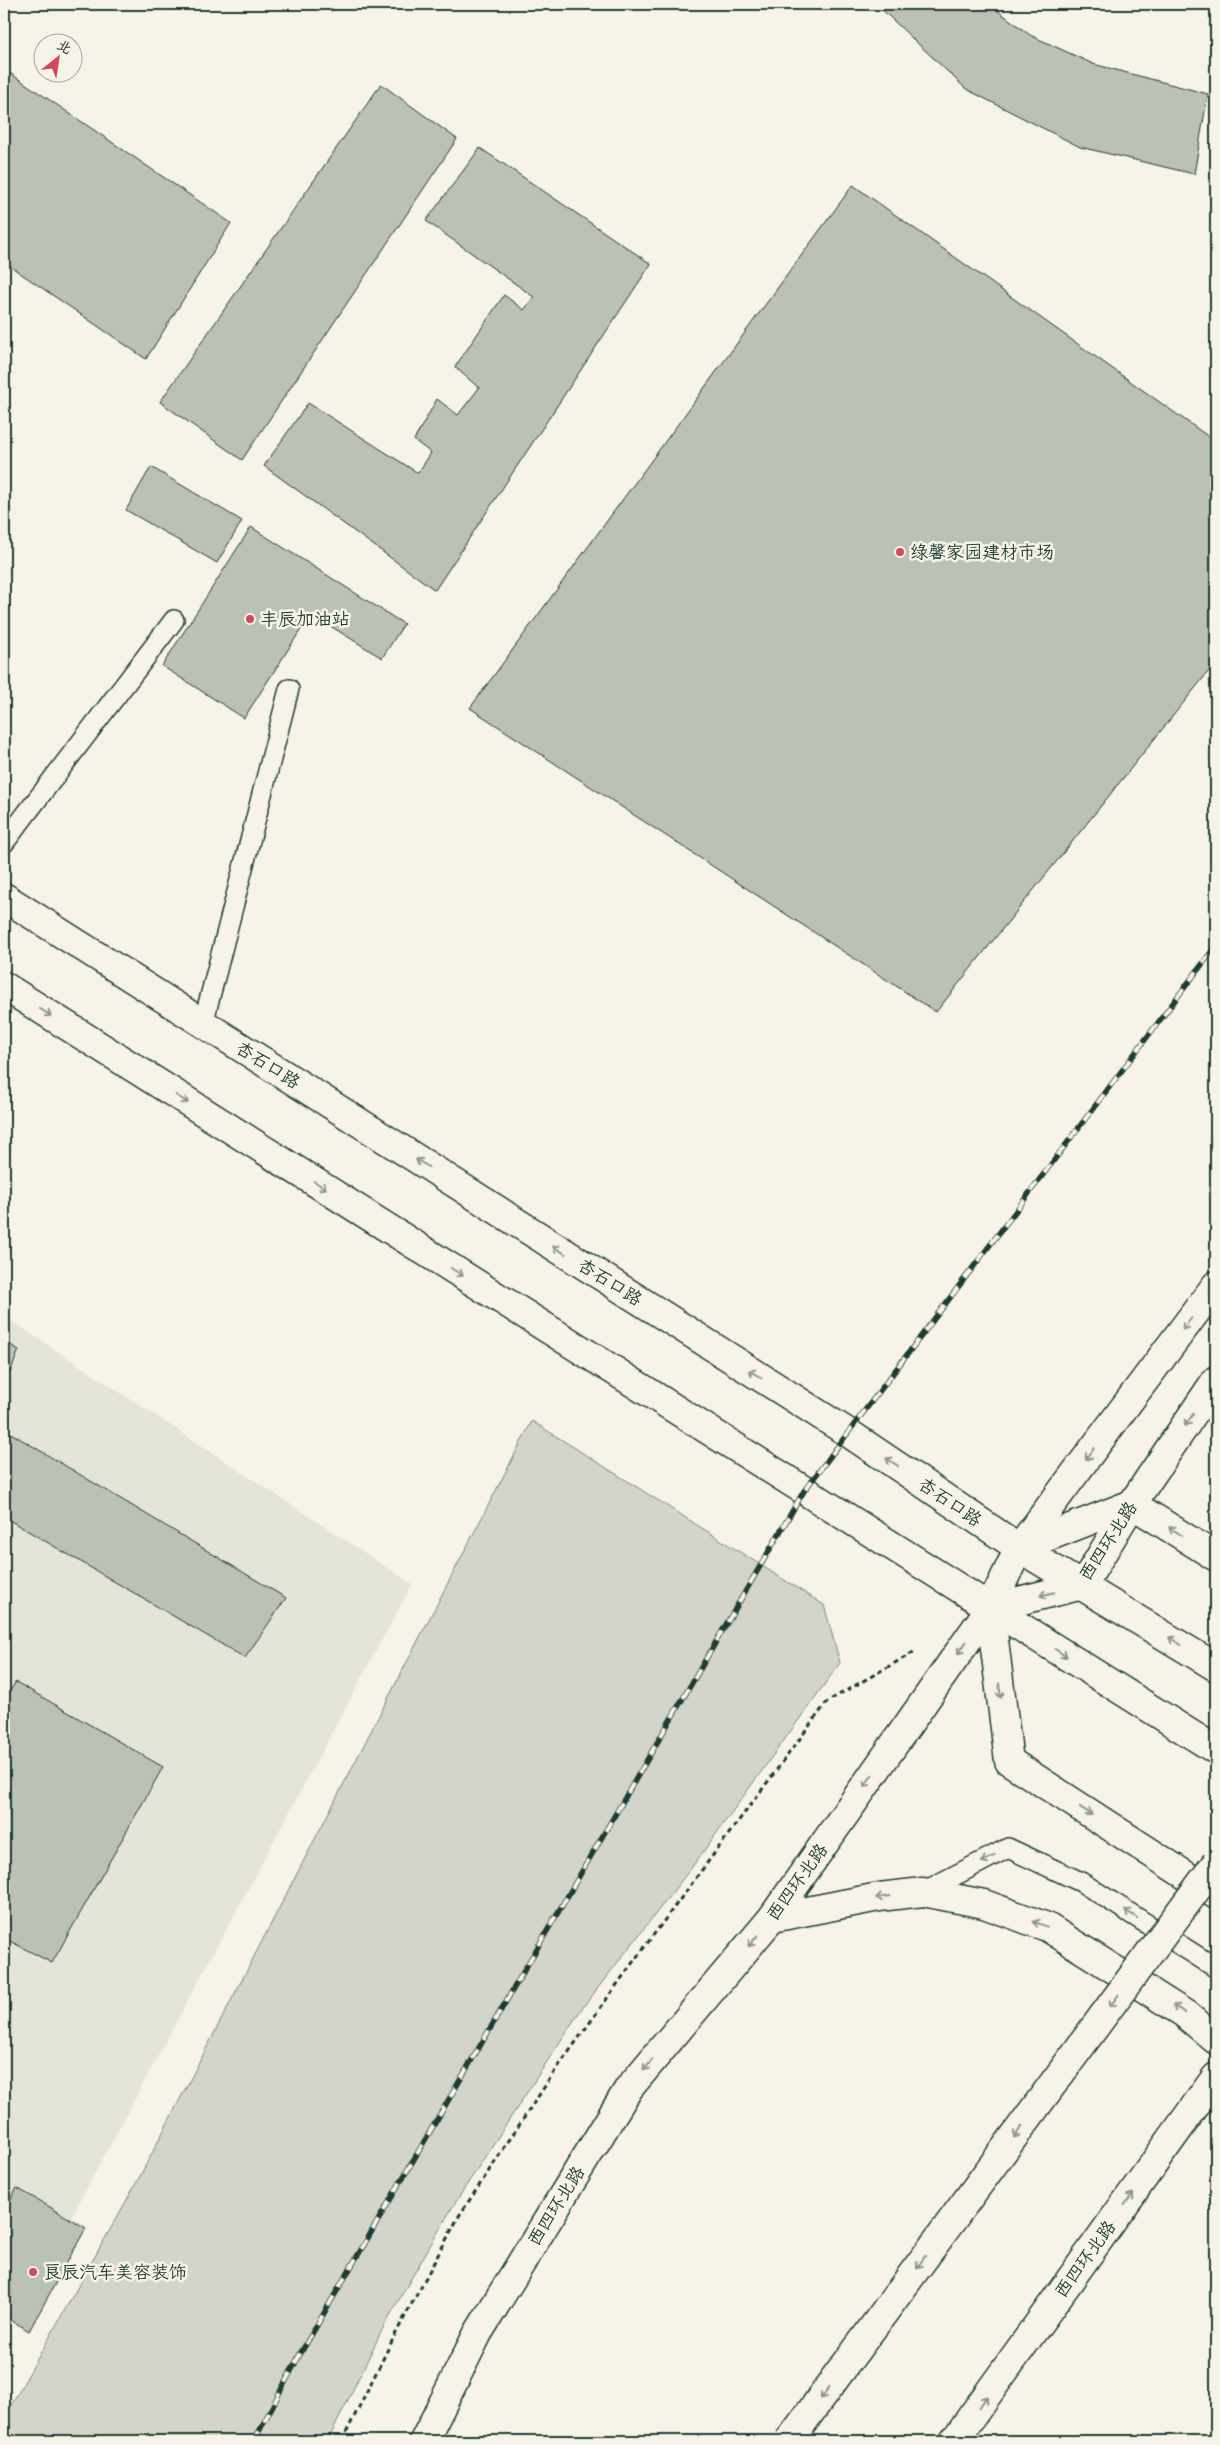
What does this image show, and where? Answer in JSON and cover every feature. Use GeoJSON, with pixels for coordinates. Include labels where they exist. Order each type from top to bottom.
{"type":"FeatureCollection","features":[{"type":"Feature","properties":{"kind":"main road","name":"杏石口路"},"geometry":{"type":"LineString","coordinates":[[4,897],[847,1432],[1020,1548],[1216,1667]]}},
{"type":"Feature","properties":{"kind":"main road"},"geometry":{"type":"LineString","coordinates":[[4,986],[1216,1750]]}},
{"type":"Feature","properties":{"kind":"main road"},"geometry":{"type":"LineString","coordinates":[[1216,1285],[1020,1548],[990,1608],[1009,1761],[1216,1894]]}},
{"type":"Feature","properties":{"kind":"main road","name":"西四环北路"},"geometry":{"type":"LineString","coordinates":[[424,2441],[478,2333],[629,2088],[772,1918],[990,1608],[1083,1585],[1132,1504],[1216,1380]]}},
{"type":"Feature","properties":{"kind":"main road"},"geometry":{"type":"LineString","coordinates":[[1020,1548],[1132,1504],[1216,1557]]}},
{"type":"Feature","properties":{"kind":"main road"},"geometry":{"type":"LineString","coordinates":[[789,2441],[1216,1863]]}},
{"type":"Feature","properties":{"kind":"main road"},"geometry":{"type":"LineString","coordinates":[[772,1918],[879,1897],[923,1892],[984,1904],[1047,1926],[1185,2014],[1216,2040]]}},
{"type":"Feature","properties":{"kind":"main road","name":"西四环北路"},"geometry":{"type":"LineString","coordinates":[[954,2441],[1216,2077]]}},
{"type":"Feature","properties":{"kind":"lane"},"geometry":{"type":"LineString","coordinates":[[4,843],[174,620]]}},
{"type":"Feature","properties":{"kind":"lane"},"geometry":{"type":"LineString","coordinates":[[203,1024],[289,689]]}},
{"type":"Feature","properties":{"kind":"lane"},"geometry":{"type":"LineString","coordinates":[[923,1892],[1008,1848],[1081,1882],[1216,1968]]}},
{"type":"Feature","properties":{"kind":"path"},"geometry":{"type":"LineString","coordinates":[[342,2441],[396,2333],[459,2216],[553,2074],[631,1965],[828,1701],[922,1648]]}},
{"type":"Feature","properties":{"kind":"shaded area"},"geometry":{"type":"Polygon","coordinates":[[[4,1316],[412,1584],[24,2305],[4,2293],[4,1316]]]}},
{"type":"Feature","properties":{"kind":"shaded area"},"geometry":{"type":"Polygon","coordinates":[[[532,1421],[824,1605],[840,1663],[695,1863],[580,2011],[453,2206],[385,2324],[328,2441],[4,2441],[4,2418],[138,2180],[532,1421]]]}},
{"type":"Feature","properties":{"kind":"building"},"geometry":{"type":"Polygon","coordinates":[[[876,4],[989,4],[1030,35],[1093,64],[1208,94],[1194,174],[1080,147],[966,89],[876,4]]]}},
{"type":"Feature","properties":{"kind":"building"},"geometry":{"type":"Polygon","coordinates":[[[4,69],[231,223],[146,359],[4,262],[4,69]]]}},
{"type":"Feature","properties":{"kind":"building"},"geometry":{"type":"Polygon","coordinates":[[[381,84],[457,139],[242,460],[160,402],[381,84]]]}},
{"type":"Feature","properties":{"kind":"building"},"geometry":{"type":"Polygon","coordinates":[[[480,148],[651,264],[435,590],[264,466],[308,403],[418,473],[431,453],[414,440],[437,399],[458,415],[479,388],[455,367],[504,295],[524,310],[534,297],[426,221],[480,148]]]}},
{"type":"Feature","properties":{"kind":"building","name":"绿馨家园建材市场"},"geometry":{"type":"Polygon","coordinates":[[[853,185],[1216,442],[1216,662],[936,1012],[470,708],[853,185]]]}},
{"type":"Feature","properties":{"kind":"building"},"geometry":{"type":"Polygon","coordinates":[[[151,467],[242,521],[217,563],[126,510],[151,467]]]}},
{"type":"Feature","properties":{"kind":"building","name":"丰辰加油站"},"geometry":{"type":"Polygon","coordinates":[[[251,527],[404,624],[382,658],[311,614],[244,718],[162,666],[251,527]]]}},
{"type":"Feature","properties":{"kind":"building"},"geometry":{"type":"Polygon","coordinates":[[[4,1341],[19,1350],[4,1388],[4,1341]]]}},
{"type":"Feature","properties":{"kind":"building"},"geometry":{"type":"Polygon","coordinates":[[[4,1429],[286,1598],[245,1658],[4,1517],[4,1429]]]}},
{"type":"Feature","properties":{"kind":"building"},"geometry":{"type":"Polygon","coordinates":[[[16,1682],[163,1767],[52,1963],[4,1938],[4,1699],[16,1682]]]}},
{"type":"Feature","properties":{"kind":"building","name":"良辰汽车美容装饰"},"geometry":{"type":"Polygon","coordinates":[[[17,2188],[86,2228],[29,2331],[4,2316],[4,2211],[17,2188]]]}},
{"type":"Feature","properties":{"kind":"railway"},"geometry":{"type":"LineString","coordinates":[[254,2441],[299,2356],[804,1491],[1216,946]]}},
{"type":"Feature","properties":{"kind":"place","name":"绿馨家园建材市场"},"geometry":{"type":"Point","coordinates":[900,552]}},
{"type":"Feature","properties":{"kind":"place","name":"丰辰加油站"},"geometry":{"type":"Point","coordinates":[250,619]}},
{"type":"Feature","properties":{"kind":"place","name":"良辰汽车美容装饰"},"geometry":{"type":"Point","coordinates":[33,2272]}}]}
